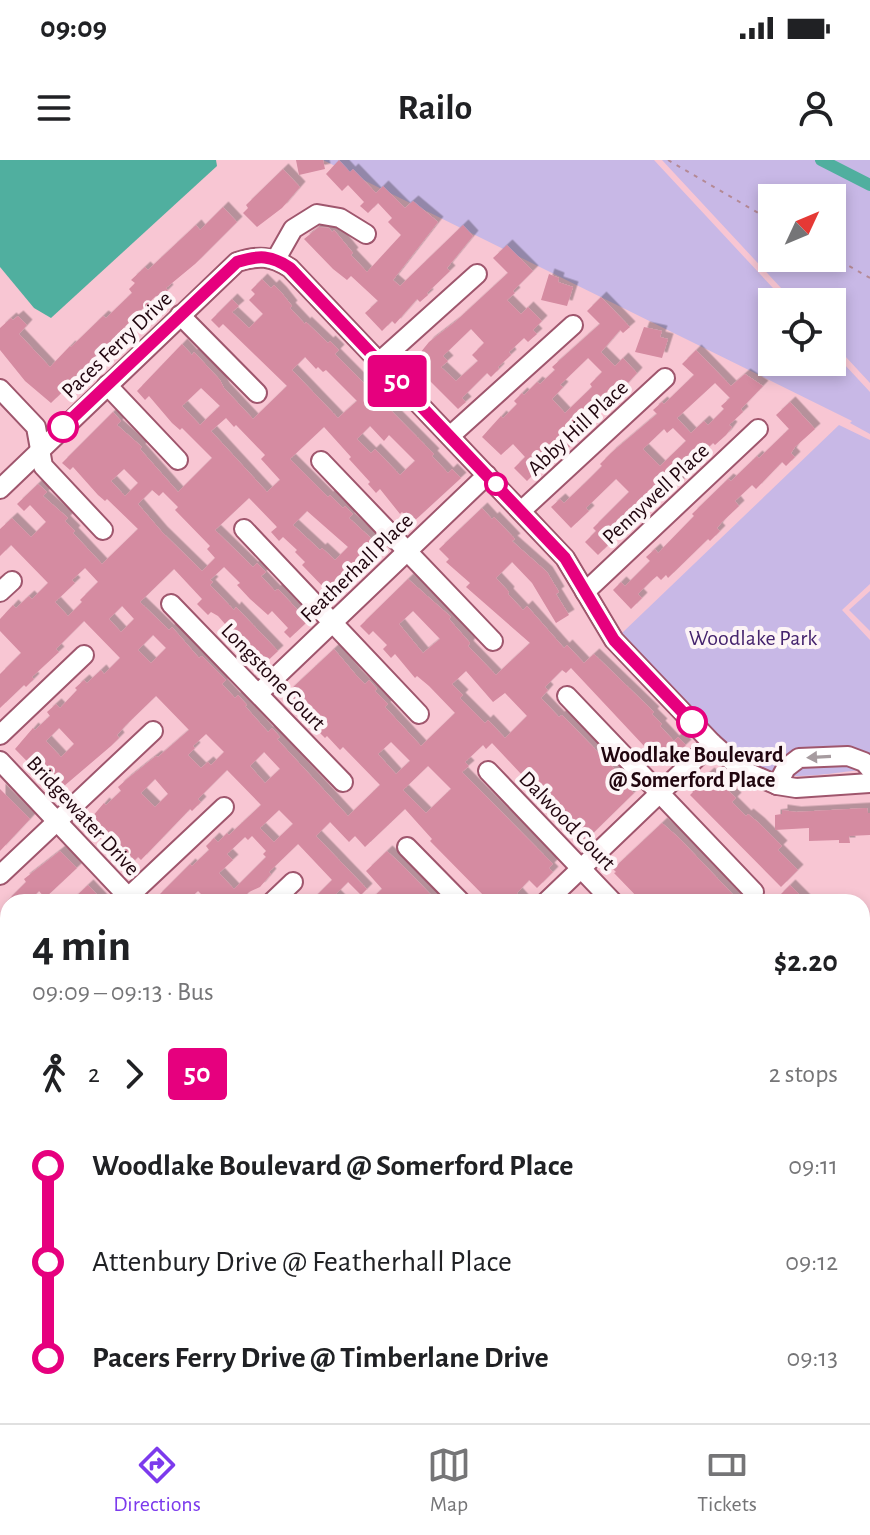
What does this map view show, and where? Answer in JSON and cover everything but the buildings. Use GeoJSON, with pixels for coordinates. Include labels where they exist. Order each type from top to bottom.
{"type":"FeatureCollection","features":[{"type":"Feature","properties":{"kind":"street"},"geometry":{"type":"LineString","coordinates":[[366,234],[340,218],[317,214],[293,229],[276,259],[290,268],[565,558],[614,640],[712,743],[742,770],[777,785],[796,788],[870,783]]}},
{"type":"Feature","properties":{"kind":"street","name":"Paces Ferry Drive"},"geometry":{"type":"LineString","coordinates":[[0,489],[237,262],[257,256],[276,259]]}},
{"type":"Feature","properties":{"kind":"street"},"geometry":{"type":"LineString","coordinates":[[379,362],[477,274]]}},
{"type":"Feature","properties":{"kind":"street"},"geometry":{"type":"LineString","coordinates":[[180,315],[257,393]]}},
{"type":"Feature","properties":{"kind":"street"},"geometry":{"type":"LineString","coordinates":[[450,436],[573,325]]}},
{"type":"Feature","properties":{"kind":"street","name":"Abby Hill Place"},"geometry":{"type":"LineString","coordinates":[[521,511],[665,378]]}},
{"type":"Feature","properties":{"kind":"street"},"geometry":{"type":"LineString","coordinates":[[107,385],[178,460]]}},
{"type":"Feature","properties":{"kind":"street"},"geometry":{"type":"LineString","coordinates":[[0,389],[36,427],[43,466],[103,530]]}},
{"type":"Feature","properties":{"kind":"street","name":"Pennywell Place"},"geometry":{"type":"LineString","coordinates":[[585,592],[758,429]]}},
{"type":"Feature","properties":{"kind":"street"},"geometry":{"type":"LineString","coordinates":[[321,461],[493,641]]}},
{"type":"Feature","properties":{"kind":"street","name":"Featherhall Place"},"geometry":{"type":"LineString","coordinates":[[259,693],[487,475]]}},
{"type":"Feature","properties":{"kind":"street"},"geometry":{"type":"LineString","coordinates":[[244,529],[419,714]]}},
{"type":"Feature","properties":{"kind":"street","name":"Longstone Court"},"geometry":{"type":"LineString","coordinates":[[171,604],[343,782]]}},
{"type":"Feature","properties":{"kind":"street"},"geometry":{"type":"LineString","coordinates":[[0,735],[84,655]]}},
{"type":"Feature","properties":{"kind":"street"},"geometry":{"type":"LineString","coordinates":[[567,696],[754,892]]}},
{"type":"Feature","properties":{"kind":"street"},"geometry":{"type":"LineString","coordinates":[[0,875],[153,731]]}},
{"type":"Feature","properties":{"kind":"street"},"geometry":{"type":"LineString","coordinates":[[554,894],[712,743]]}},
{"type":"Feature","properties":{"kind":"street"},"geometry":{"type":"LineString","coordinates":[[777,785],[786,768],[799,758],[848,756],[864,762],[870,769]]}},
{"type":"Feature","properties":{"kind":"street","name":"Bridgewater Drive"},"geometry":{"type":"LineString","coordinates":[[0,761],[123,894]]}},
{"type":"Feature","properties":{"kind":"street","name":"Dalwood Court"},"geometry":{"type":"LineString","coordinates":[[488,771],[605,894]]}},
{"type":"Feature","properties":{"kind":"street"},"geometry":{"type":"LineString","coordinates":[[134,894],[224,807]]}},
{"type":"Feature","properties":{"kind":"street"},"geometry":{"type":"LineString","coordinates":[[407,847],[453,894]]}},
{"type":"Feature","properties":{"kind":"street"},"geometry":{"type":"LineString","coordinates":[[280,894],[293,882]]}},
{"type":"Feature","properties":{"kind":"path"},"geometry":{"type":"LineString","coordinates":[[668,160],[758,213]]}},
{"type":"Feature","properties":{"kind":"path"},"geometry":{"type":"LineString","coordinates":[[846,264],[870,278]]}},
{"type":"Feature","properties":{"kind":"green space"},"geometry":{"type":"Polygon","coordinates":[[[323,160],[654,160],[773,288],[758,288],[758,375],[323,160]]]}},
{"type":"Feature","properties":{"kind":"green space"},"geometry":{"type":"Polygon","coordinates":[[[662,160],[870,160],[870,383],[846,357],[846,288],[781,288],[766,272],[846,272],[846,184],[758,184],[758,263],[662,160]]]}},
{"type":"Feature","properties":{"kind":"green space"},"geometry":{"type":"Polygon","coordinates":[[[846,366],[870,392],[870,434],[850,423],[852,421],[761,376],[846,376],[846,366]]]}},
{"type":"Feature","properties":{"kind":"green space","name":"Woodlake Park"},"geometry":{"type":"Polygon","coordinates":[[[839,425],[870,440],[870,584],[842,610],[870,640],[870,769],[805,776],[780,775],[754,764],[714,732],[622,633],[839,425]]]}},
{"type":"Feature","properties":{"kind":"green space"},"geometry":{"type":"Polygon","coordinates":[[[870,591],[870,631],[849,610],[870,591]]]}},
{"type":"Feature","properties":{"kind":"shaded area"},"geometry":{"type":"Polygon","coordinates":[[[0,160],[216,160],[217,166],[51,318],[34,308],[0,267],[0,160]]]}},
{"type":"Feature","properties":{"kind":"waterway"},"geometry":{"type":"LineString","coordinates":[[821,160],[870,185]]}},
{"type":"Feature","properties":{"kind":"bus line","name":"50"},"geometry":{"type":"LineString","coordinates":[[63,427],[237,262],[257,256],[276,259],[290,268],[565,558],[614,640],[692,722]]}},
{"type":"Feature","properties":{"kind":"place","name":"Woodlake Boulevard @ Somerford Place"},"geometry":{"type":"Point","coordinates":[692,722]}}]}
